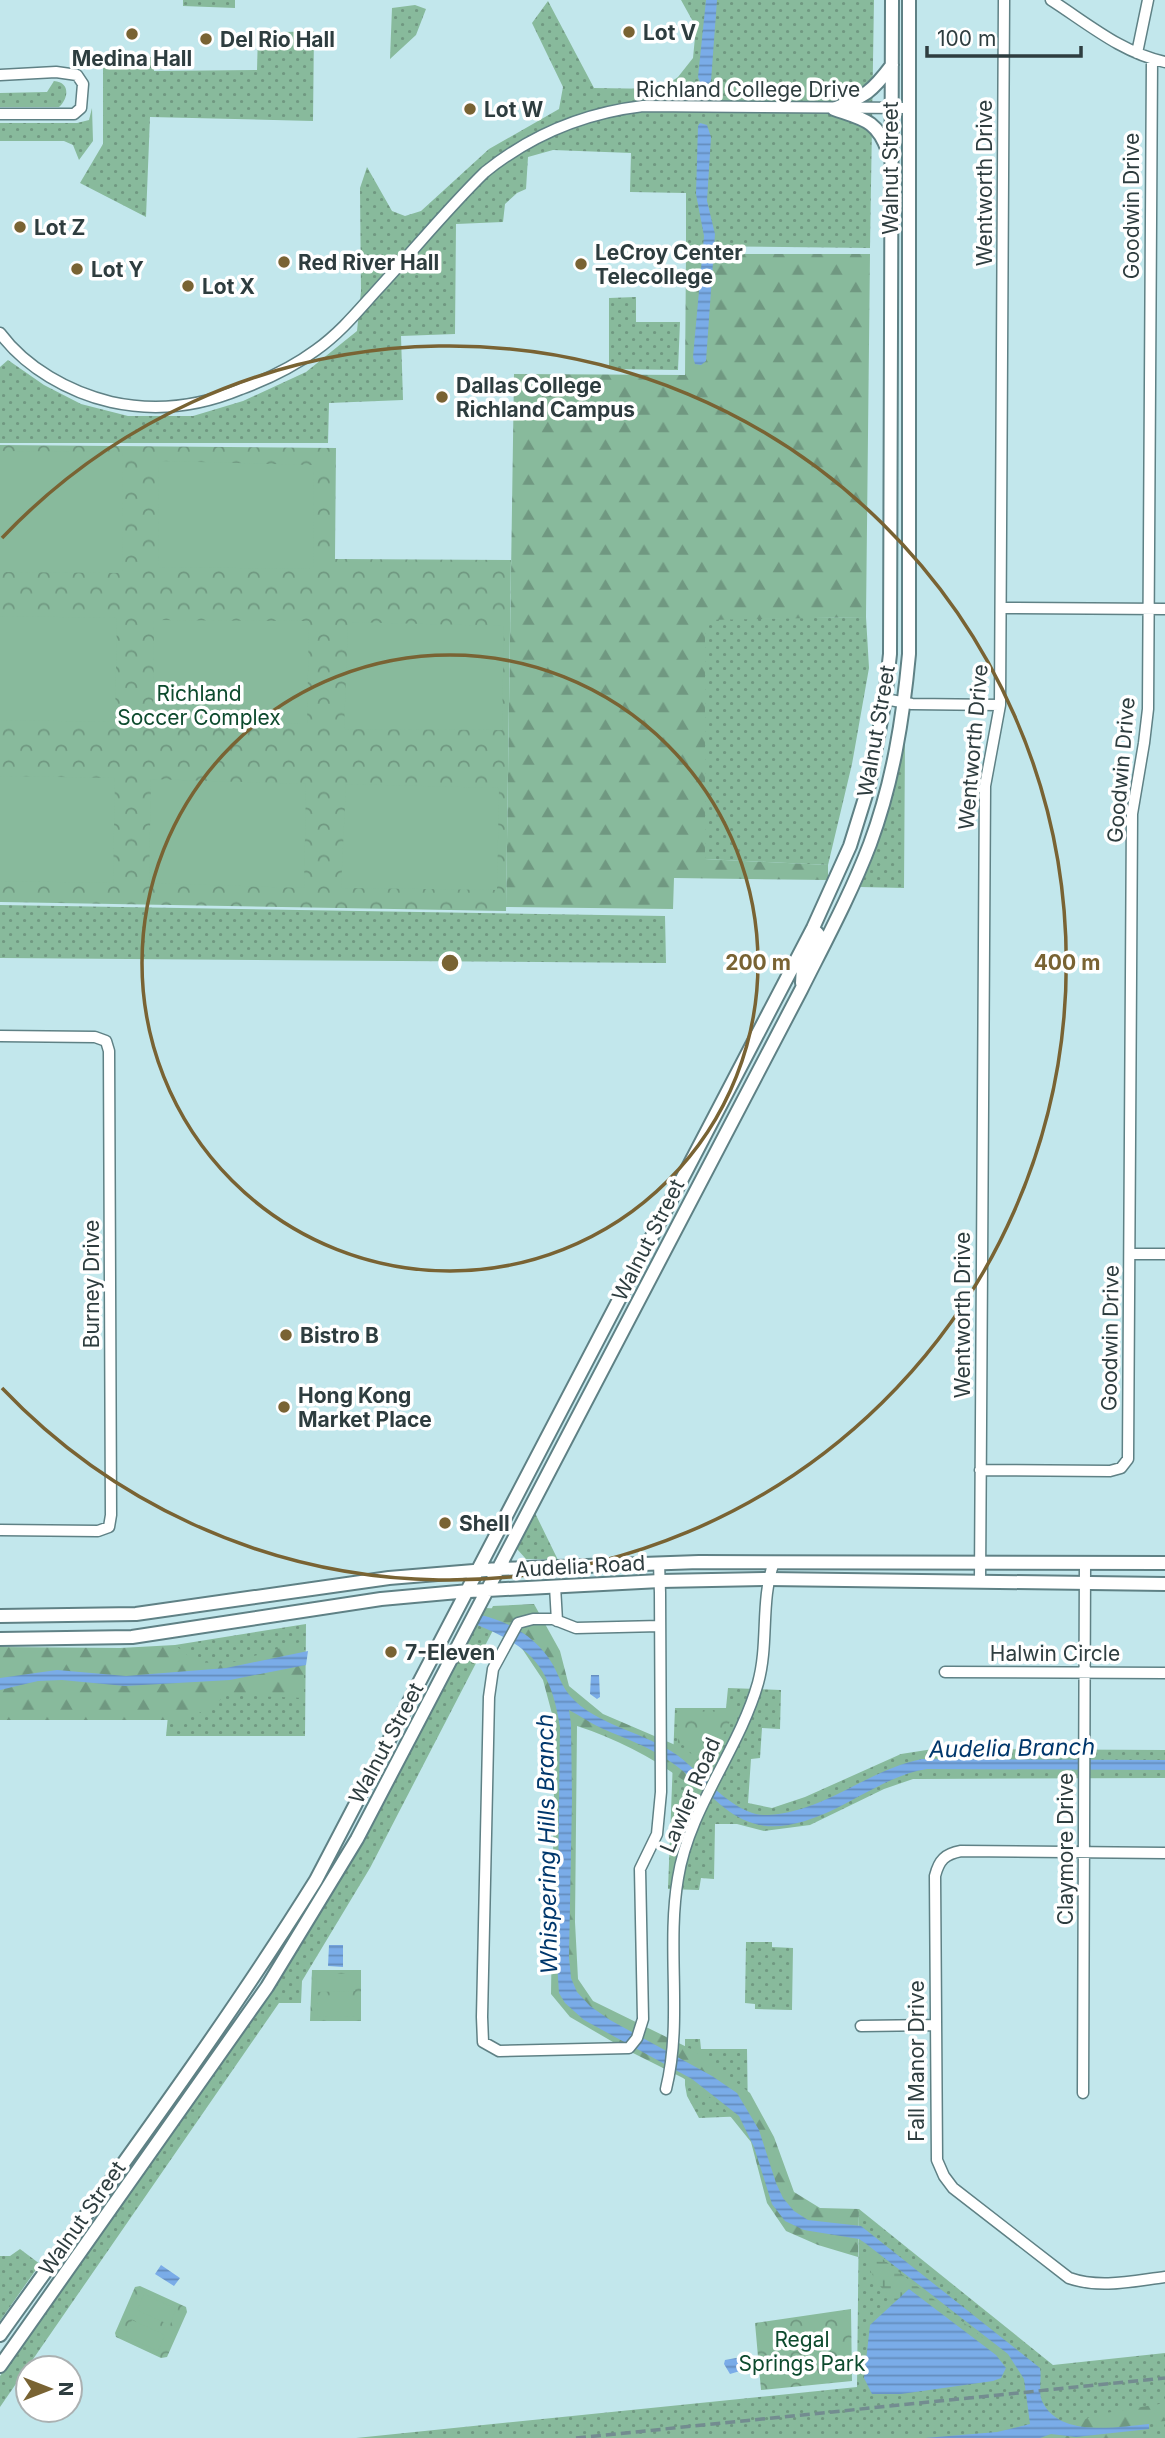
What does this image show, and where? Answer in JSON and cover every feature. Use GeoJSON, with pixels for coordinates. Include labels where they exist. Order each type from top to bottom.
{"type":"FeatureCollection","features":[{"type":"Feature","properties":{"kind":"main road","name":"Walnut Street"},"geometry":{"type":"LineString","coordinates":[[0,2335],[161,2111],[309,1892],[813,928],[850,846],[874,764],[890,654],[892,0]]}},
{"type":"Feature","properties":{"kind":"main road","name":"Walnut Street"},"geometry":{"type":"LineString","coordinates":[[0,2366],[205,2078],[308,1924],[357,1839],[801,990],[841,911],[870,844],[893,767],[909,654],[909,0]]}},
{"type":"Feature","properties":{"kind":"main road"},"geometry":{"type":"LineString","coordinates":[[834,109],[875,88],[892,65]]}},
{"type":"Feature","properties":{"kind":"main road"},"geometry":{"type":"LineString","coordinates":[[834,109],[867,120],[880,131],[891,161]]}},
{"type":"Feature","properties":{"kind":"main road"},"geometry":{"type":"LineString","coordinates":[[801,990],[803,967],[818,934],[813,928]]}},
{"type":"Feature","properties":{"kind":"main road"},"geometry":{"type":"LineString","coordinates":[[711,1123],[726,1132]]}},
{"type":"Feature","properties":{"kind":"main road"},"geometry":{"type":"LineString","coordinates":[[629,1278],[645,1288]]}},
{"type":"Feature","properties":{"kind":"main road","name":"Audelia Road"},"geometry":{"type":"LineString","coordinates":[[0,1616],[124,1615],[205,1606],[389,1578],[498,1569],[659,1563],[1165,1563]]}},
{"type":"Feature","properties":{"kind":"main road","name":"Audelia Road"},"geometry":{"type":"LineString","coordinates":[[0,1639],[132,1637],[381,1599],[468,1591],[660,1581],[768,1579],[1165,1584]]}},
{"type":"Feature","properties":{"kind":"main road"},"geometry":{"type":"LineString","coordinates":[[205,1606],[206,1626]]}},
{"type":"Feature","properties":{"kind":"main road"},"geometry":{"type":"LineString","coordinates":[[53,2261],[68,2272]]}},
{"type":"Feature","properties":{"kind":"street","name":"Wentworth Drive"},"geometry":{"type":"LineString","coordinates":[[980,1582],[985,786],[1000,705],[1004,0]]}},
{"type":"Feature","properties":{"kind":"street"},"geometry":{"type":"LineString","coordinates":[[1051,0],[1137,53],[1165,62]]}},
{"type":"Feature","properties":{"kind":"street"},"geometry":{"type":"LineString","coordinates":[[1137,53],[1148,0]]}},
{"type":"Feature","properties":{"kind":"street","name":"Goodwin Drive"},"geometry":{"type":"LineString","coordinates":[[980,1470],[1110,1471],[1121,1468],[1128,1459],[1132,814],[1148,709],[1152,59]]}},
{"type":"Feature","properties":{"kind":"street"},"geometry":{"type":"LineString","coordinates":[[0,75],[66,72],[77,75],[83,84],[81,108],[74,114],[0,114]]}},
{"type":"Feature","properties":{"kind":"street","name":"Richland College Drive"},"geometry":{"type":"LineString","coordinates":[[0,333],[23,358],[75,391],[135,407],[167,408],[202,403],[268,378],[318,349],[353,317],[485,173],[503,158],[544,134],[577,120],[613,110],[643,106],[909,108]]}},
{"type":"Feature","properties":{"kind":"street"},"geometry":{"type":"LineString","coordinates":[[1001,608],[1165,609]]}},
{"type":"Feature","properties":{"kind":"street"},"geometry":{"type":"LineString","coordinates":[[885,699],[904,704],[1000,705]]}},
{"type":"Feature","properties":{"kind":"street","name":"Burney Drive"},"geometry":{"type":"LineString","coordinates":[[0,1036],[95,1037],[106,1041],[109,1065],[111,1502],[109,1527],[98,1531],[0,1530]]}},
{"type":"Feature","properties":{"kind":"street"},"geometry":{"type":"LineString","coordinates":[[1130,1254],[1165,1254]]}},
{"type":"Feature","properties":{"kind":"street","name":"Lawler Road"},"geometry":{"type":"LineString","coordinates":[[666,2089],[674,2052],[674,1900],[678,1874],[687,1841],[737,1735],[758,1683],[768,1579],[774,1562]]}},
{"type":"Feature","properties":{"kind":"street"},"geometry":{"type":"LineString","coordinates":[[659,1563],[660,1581],[661,1768],[657,1834],[640,1869],[642,2022],[637,2038],[629,2048],[622,2049],[499,2051],[483,2042],[482,2003],[489,1697],[493,1669],[519,1623],[533,1619],[557,1621],[576,1628],[660,1628]]}},
{"type":"Feature","properties":{"kind":"street","name":"Claymore Drive"},"geometry":{"type":"LineString","coordinates":[[1083,2093],[1085,1563]]}},
{"type":"Feature","properties":{"kind":"street"},"geometry":{"type":"LineString","coordinates":[[555,1586],[557,1621]]}},
{"type":"Feature","properties":{"kind":"street","name":"Halwin Circle"},"geometry":{"type":"LineString","coordinates":[[945,1672],[1165,1673]]}},
{"type":"Feature","properties":{"kind":"street","name":"Fall Manor Drive"},"geometry":{"type":"LineString","coordinates":[[1084,1852],[961,1851],[945,1856],[938,1864],[935,1876],[937,2160],[953,2188],[1069,2278],[1086,2284],[1098,2284],[1165,2277]]}},
{"type":"Feature","properties":{"kind":"street"},"geometry":{"type":"LineString","coordinates":[[1084,1852],[1165,1853]]}},
{"type":"Feature","properties":{"kind":"street"},"geometry":{"type":"LineString","coordinates":[[861,2026],[935,2025]]}},
{"type":"Feature","properties":{"kind":"green space"},"geometry":{"type":"Polygon","coordinates":[[[183,0],[235,0],[235,8],[183,6],[183,0]]]}},
{"type":"Feature","properties":{"kind":"green space"},"geometry":{"type":"Polygon","coordinates":[[[681,0],[874,0],[870,248],[686,246],[686,193],[630,192],[631,153],[553,150],[528,157],[526,189],[505,204],[503,222],[456,224],[455,334],[401,336],[403,400],[329,403],[328,443],[0,443],[0,367],[8,360],[44,385],[81,404],[128,416],[193,416],[243,401],[306,372],[357,331],[361,291],[360,188],[367,167],[392,211],[405,216],[421,211],[489,149],[559,109],[563,87],[532,23],[548,1],[594,88],[661,89],[678,77],[693,58],[696,27],[681,0]]]}},
{"type":"Feature","properties":{"kind":"green space"},"geometry":{"type":"Polygon","coordinates":[[[415,5],[426,9],[416,35],[390,59],[392,8],[415,5]]]}},
{"type":"Feature","properties":{"kind":"green space"},"geometry":{"type":"Polygon","coordinates":[[[314,31],[313,121],[150,117],[146,217],[80,183],[103,144],[103,57],[154,57],[154,71],[257,70],[258,33],[314,31]]]}},
{"type":"Feature","properties":{"kind":"green space"},"geometry":{"type":"Polygon","coordinates":[[[54,81],[63,84],[66,91],[65,99],[59,107],[0,107],[0,93],[47,92],[54,81]]]}},
{"type":"Feature","properties":{"kind":"green space"},"geometry":{"type":"Polygon","coordinates":[[[92,108],[93,141],[79,160],[73,145],[64,141],[0,141],[0,123],[77,123],[89,120],[92,108]]]}},
{"type":"Feature","properties":{"kind":"green space"},"geometry":{"type":"Polygon","coordinates":[[[686,254],[870,254],[866,617],[705,620],[705,859],[828,865],[828,880],[674,878],[673,909],[506,907],[514,374],[685,375],[686,254]]]}},
{"type":"Feature","properties":{"kind":"green space"},"geometry":{"type":"Polygon","coordinates":[[[636,297],[636,322],[680,322],[678,370],[609,369],[609,298],[636,297]]]}},
{"type":"Feature","properties":{"kind":"green space","name":"Richland Soccer Complex"},"geometry":{"type":"Polygon","coordinates":[[[0,445],[336,448],[335,559],[511,560],[506,911],[0,902],[0,445]]]}},
{"type":"Feature","properties":{"kind":"green space"},"geometry":{"type":"Polygon","coordinates":[[[0,451],[123,452],[122,573],[0,572],[0,451]]]}},
{"type":"Feature","properties":{"kind":"green space"},"geometry":{"type":"Polygon","coordinates":[[[159,461],[314,465],[313,569],[158,567],[159,461]]]}},
{"type":"Feature","properties":{"kind":"green space"},"geometry":{"type":"Polygon","coordinates":[[[0,616],[117,618],[115,722],[0,720],[0,616]]]}},
{"type":"Feature","properties":{"kind":"green space"},"geometry":{"type":"Polygon","coordinates":[[[866,617],[869,668],[852,764],[828,865],[705,859],[705,619],[866,617]]]}},
{"type":"Feature","properties":{"kind":"green space"},"geometry":{"type":"Polygon","coordinates":[[[154,620],[309,621],[307,724],[153,723],[154,620]]]}},
{"type":"Feature","properties":{"kind":"green space"},"geometry":{"type":"Polygon","coordinates":[[[348,622],[504,626],[502,730],[344,729],[348,622]]]}},
{"type":"Feature","properties":{"kind":"green space"},"geometry":{"type":"Polygon","coordinates":[[[905,739],[904,888],[860,887],[881,833],[905,739]]]}},
{"type":"Feature","properties":{"kind":"green space"},"geometry":{"type":"Polygon","coordinates":[[[0,776],[115,778],[113,883],[0,881],[0,776]]]}},
{"type":"Feature","properties":{"kind":"green space"},"geometry":{"type":"Polygon","coordinates":[[[151,779],[306,784],[304,888],[149,883],[151,779]]]}},
{"type":"Feature","properties":{"kind":"green space"},"geometry":{"type":"Polygon","coordinates":[[[346,784],[499,788],[497,890],[341,888],[346,784]]]}},
{"type":"Feature","properties":{"kind":"green space"},"geometry":{"type":"Polygon","coordinates":[[[0,905],[665,916],[666,963],[0,958],[0,905]]]}},
{"type":"Feature","properties":{"kind":"green space"},"geometry":{"type":"Polygon","coordinates":[[[535,1513],[558,1560],[526,1559],[517,1549],[535,1513]]]}},
{"type":"Feature","properties":{"kind":"green space"},"geometry":{"type":"Polygon","coordinates":[[[534,1604],[560,1651],[569,1686],[603,1714],[687,1750],[708,1770],[697,1791],[640,1753],[577,1726],[575,1922],[578,1979],[593,2001],[695,2051],[750,2093],[774,2137],[794,2192],[820,2208],[859,2209],[858,2257],[818,2245],[786,2231],[767,2203],[751,2142],[722,2106],[683,2078],[570,2017],[551,1994],[555,1725],[543,1680],[517,1641],[483,1625],[493,1606],[534,1604]]]}},
{"type":"Feature","properties":{"kind":"green space"},"geometry":{"type":"Polygon","coordinates":[[[486,1608],[504,1609],[370,1868],[302,1981],[301,2003],[279,2003],[37,2354],[16,2354],[269,1996],[354,1857],[486,1608]]]}},
{"type":"Feature","properties":{"kind":"green space"},"geometry":{"type":"Polygon","coordinates":[[[306,1624],[305,1736],[166,1736],[175,1645],[306,1624]]]}},
{"type":"Feature","properties":{"kind":"green space"},"geometry":{"type":"Polygon","coordinates":[[[304,1641],[304,1698],[228,1695],[183,1720],[0,1720],[0,1647],[120,1648],[175,1645],[196,1662],[227,1664],[304,1641]]]}},
{"type":"Feature","properties":{"kind":"green space"},"geometry":{"type":"Polygon","coordinates":[[[728,1688],[781,1690],[780,1729],[762,1728],[760,1758],[751,1759],[748,1803],[772,1808],[805,1797],[901,1754],[933,1749],[1165,1750],[1165,1778],[913,1779],[884,1789],[810,1825],[764,1831],[737,1824],[715,1824],[714,1879],[701,1878],[699,1890],[668,1889],[675,1708],[726,1708],[728,1688]]]}},
{"type":"Feature","properties":{"kind":"green space"},"geometry":{"type":"Polygon","coordinates":[[[680,1710],[736,1710],[707,1765],[690,1748],[678,1743],[680,1710]]]}},
{"type":"Feature","properties":{"kind":"green space"},"geometry":{"type":"Polygon","coordinates":[[[746,1942],[772,1942],[772,1947],[793,1948],[792,2010],[755,2009],[755,2004],[745,2003],[746,1942]]]}},
{"type":"Feature","properties":{"kind":"green space"},"geometry":{"type":"Polygon","coordinates":[[[312,1970],[361,1970],[361,2021],[310,2021],[312,1970]]]}},
{"type":"Feature","properties":{"kind":"green space"},"geometry":{"type":"Polygon","coordinates":[[[317,1974],[355,1974],[355,1991],[316,1992],[317,1974]]]}},
{"type":"Feature","properties":{"kind":"green space"},"geometry":{"type":"Polygon","coordinates":[[[317,1997],[355,1997],[355,2017],[318,2016],[317,1997]]]}},
{"type":"Feature","properties":{"kind":"green space"},"geometry":{"type":"Polygon","coordinates":[[[685,2039],[700,2039],[701,2049],[747,2049],[748,2116],[699,2118],[687,2096],[685,2085],[685,2039]]]}},
{"type":"Feature","properties":{"kind":"green space"},"geometry":{"type":"Polygon","coordinates":[[[859,2209],[1053,2365],[1165,2353],[1165,2438],[356,2438],[857,2387],[859,2209]]]}},
{"type":"Feature","properties":{"kind":"green space"},"geometry":{"type":"Polygon","coordinates":[[[20,2249],[40,2264],[0,2321],[0,2256],[10,2256],[20,2249]]]}},
{"type":"Feature","properties":{"kind":"green space"},"geometry":{"type":"Polygon","coordinates":[[[870,2252],[875,2253],[1001,2352],[1002,2359],[998,2369],[934,2333],[899,2306],[874,2278],[869,2268],[870,2252]]]}},
{"type":"Feature","properties":{"kind":"green space"},"geometry":{"type":"Polygon","coordinates":[[[140,2286],[186,2307],[187,2312],[167,2357],[161,2358],[116,2337],[115,2333],[135,2287],[140,2286]]]}},
{"type":"Feature","properties":{"kind":"green space"},"geometry":{"type":"Polygon","coordinates":[[[144,2294],[176,2309],[170,2325],[137,2310],[144,2294]]]}},
{"type":"Feature","properties":{"kind":"green space","name":"Regal Springs Park"},"geometry":{"type":"Polygon","coordinates":[[[851,2309],[852,2381],[761,2390],[755,2323],[851,2309]]]}},
{"type":"Feature","properties":{"kind":"green space"},"geometry":{"type":"Polygon","coordinates":[[[132,2320],[165,2335],[158,2351],[125,2336],[132,2320]]]}},
{"type":"Feature","properties":{"kind":"green space"},"geometry":{"type":"Polygon","coordinates":[[[14,2356],[14,2387],[0,2407],[0,2376],[14,2356]]]}},
{"type":"Feature","properties":{"kind":"green space"},"geometry":{"type":"Polygon","coordinates":[[[1165,2403],[1165,2421],[1146,2423],[1141,2435],[1136,2438],[1026,2438],[1077,2423],[1094,2415],[1165,2403]]]}},
{"type":"Feature","properties":{"kind":"water"},"geometry":{"type":"Polygon","coordinates":[[[706,0],[717,0],[711,81],[707,85],[701,85],[698,77],[706,0]]]}},
{"type":"Feature","properties":{"kind":"water"},"geometry":{"type":"Polygon","coordinates":[[[700,123],[707,125],[711,137],[707,201],[715,234],[706,361],[701,365],[695,364],[693,357],[704,236],[696,194],[700,123]]]}},
{"type":"Feature","properties":{"kind":"water"},"geometry":{"type":"Polygon","coordinates":[[[481,1615],[513,1627],[540,1647],[567,1693],[586,1710],[665,1747],[731,1802],[755,1814],[768,1815],[808,1807],[902,1764],[922,1759],[1165,1760],[1165,1770],[927,1769],[895,1778],[805,1821],[781,1826],[760,1825],[743,1820],[728,1810],[685,1772],[660,1755],[569,1710],[572,1799],[569,1957],[571,1978],[577,1992],[590,2006],[610,2020],[712,2076],[737,2093],[759,2130],[783,2198],[794,2211],[808,2220],[861,2226],[1040,2368],[1041,2397],[1050,2413],[1061,2421],[1090,2428],[1149,2424],[1149,2429],[1076,2437],[1051,2434],[1040,2438],[925,2438],[997,2432],[1030,2424],[1024,2379],[1008,2354],[859,2239],[804,2230],[785,2221],[772,2204],[754,2147],[739,2116],[692,2079],[584,2020],[565,2003],[559,1993],[557,1963],[560,1727],[556,1706],[543,1673],[535,1661],[511,1641],[475,1624],[481,1615]]]}},
{"type":"Feature","properties":{"kind":"water"},"geometry":{"type":"Polygon","coordinates":[[[308,1651],[306,1665],[230,1680],[125,1686],[62,1680],[38,1681],[0,1690],[0,1678],[57,1670],[126,1676],[226,1668],[308,1651]]]}},
{"type":"Feature","properties":{"kind":"water"},"geometry":{"type":"Polygon","coordinates":[[[591,1675],[599,1675],[600,1697],[597,1699],[590,1694],[591,1675]]]}},
{"type":"Feature","properties":{"kind":"water"},"geometry":{"type":"Polygon","coordinates":[[[329,1945],[343,1945],[343,1967],[328,1966],[329,1945]]]}},
{"type":"Feature","properties":{"kind":"water"},"geometry":{"type":"Polygon","coordinates":[[[161,2265],[180,2278],[174,2286],[155,2274],[161,2265]]]}},
{"type":"Feature","properties":{"kind":"water"},"geometry":{"type":"Polygon","coordinates":[[[909,2289],[996,2355],[1006,2368],[1001,2378],[901,2394],[872,2394],[864,2378],[870,2325],[909,2289]]]}},
{"type":"Feature","properties":{"kind":"water"},"geometry":{"type":"Polygon","coordinates":[[[742,2359],[740,2371],[730,2374],[724,2364],[725,2360],[742,2359]]]}},
{"type":"Feature","properties":{"kind":"railway"},"geometry":{"type":"LineString","coordinates":[[576,2438],[1165,2378]]}},
{"type":"Feature","properties":{"kind":"place","name":"Lot V"},"geometry":{"type":"Point","coordinates":[629,32]}},
{"type":"Feature","properties":{"kind":"place","name":"Medina Hall"},"geometry":{"type":"Point","coordinates":[132,34]}},
{"type":"Feature","properties":{"kind":"place","name":"Del Rio Hall"},"geometry":{"type":"Point","coordinates":[206,39]}},
{"type":"Feature","properties":{"kind":"place","name":"Lot W"},"geometry":{"type":"Point","coordinates":[470,109]}},
{"type":"Feature","properties":{"kind":"place","name":"Lot Z"},"geometry":{"type":"Point","coordinates":[20,227]}},
{"type":"Feature","properties":{"kind":"place","name":"Red River Hall"},"geometry":{"type":"Point","coordinates":[284,262]}},
{"type":"Feature","properties":{"kind":"place","name":"LeCroy Center Telecollege"},"geometry":{"type":"Point","coordinates":[581,264]}},
{"type":"Feature","properties":{"kind":"place","name":"Lot Y"},"geometry":{"type":"Point","coordinates":[77,269]}},
{"type":"Feature","properties":{"kind":"place","name":"Lot X"},"geometry":{"type":"Point","coordinates":[188,286]}},
{"type":"Feature","properties":{"kind":"place","name":"Dallas College Richland Campus"},"geometry":{"type":"Point","coordinates":[442,397]}},
{"type":"Feature","properties":{"kind":"place","name":"Bistro B"},"geometry":{"type":"Point","coordinates":[286,1335]}},
{"type":"Feature","properties":{"kind":"place","name":"Hong Kong Market Place"},"geometry":{"type":"Point","coordinates":[284,1407]}},
{"type":"Feature","properties":{"kind":"place","name":"Shell"},"geometry":{"type":"Point","coordinates":[445,1523]}},
{"type":"Feature","properties":{"kind":"place","name":"7-Eleven"},"geometry":{"type":"Point","coordinates":[391,1652]}},
{"type":"Feature","properties":{"kind":"water label","name":"Audelia Branch"},"geometry":{"type":"Point","coordinates":[1012,1748]}},
{"type":"Feature","properties":{"kind":"water label","name":"Whispering Hills Branch"},"geometry":{"type":"Point","coordinates":[547,1844]}}]}
